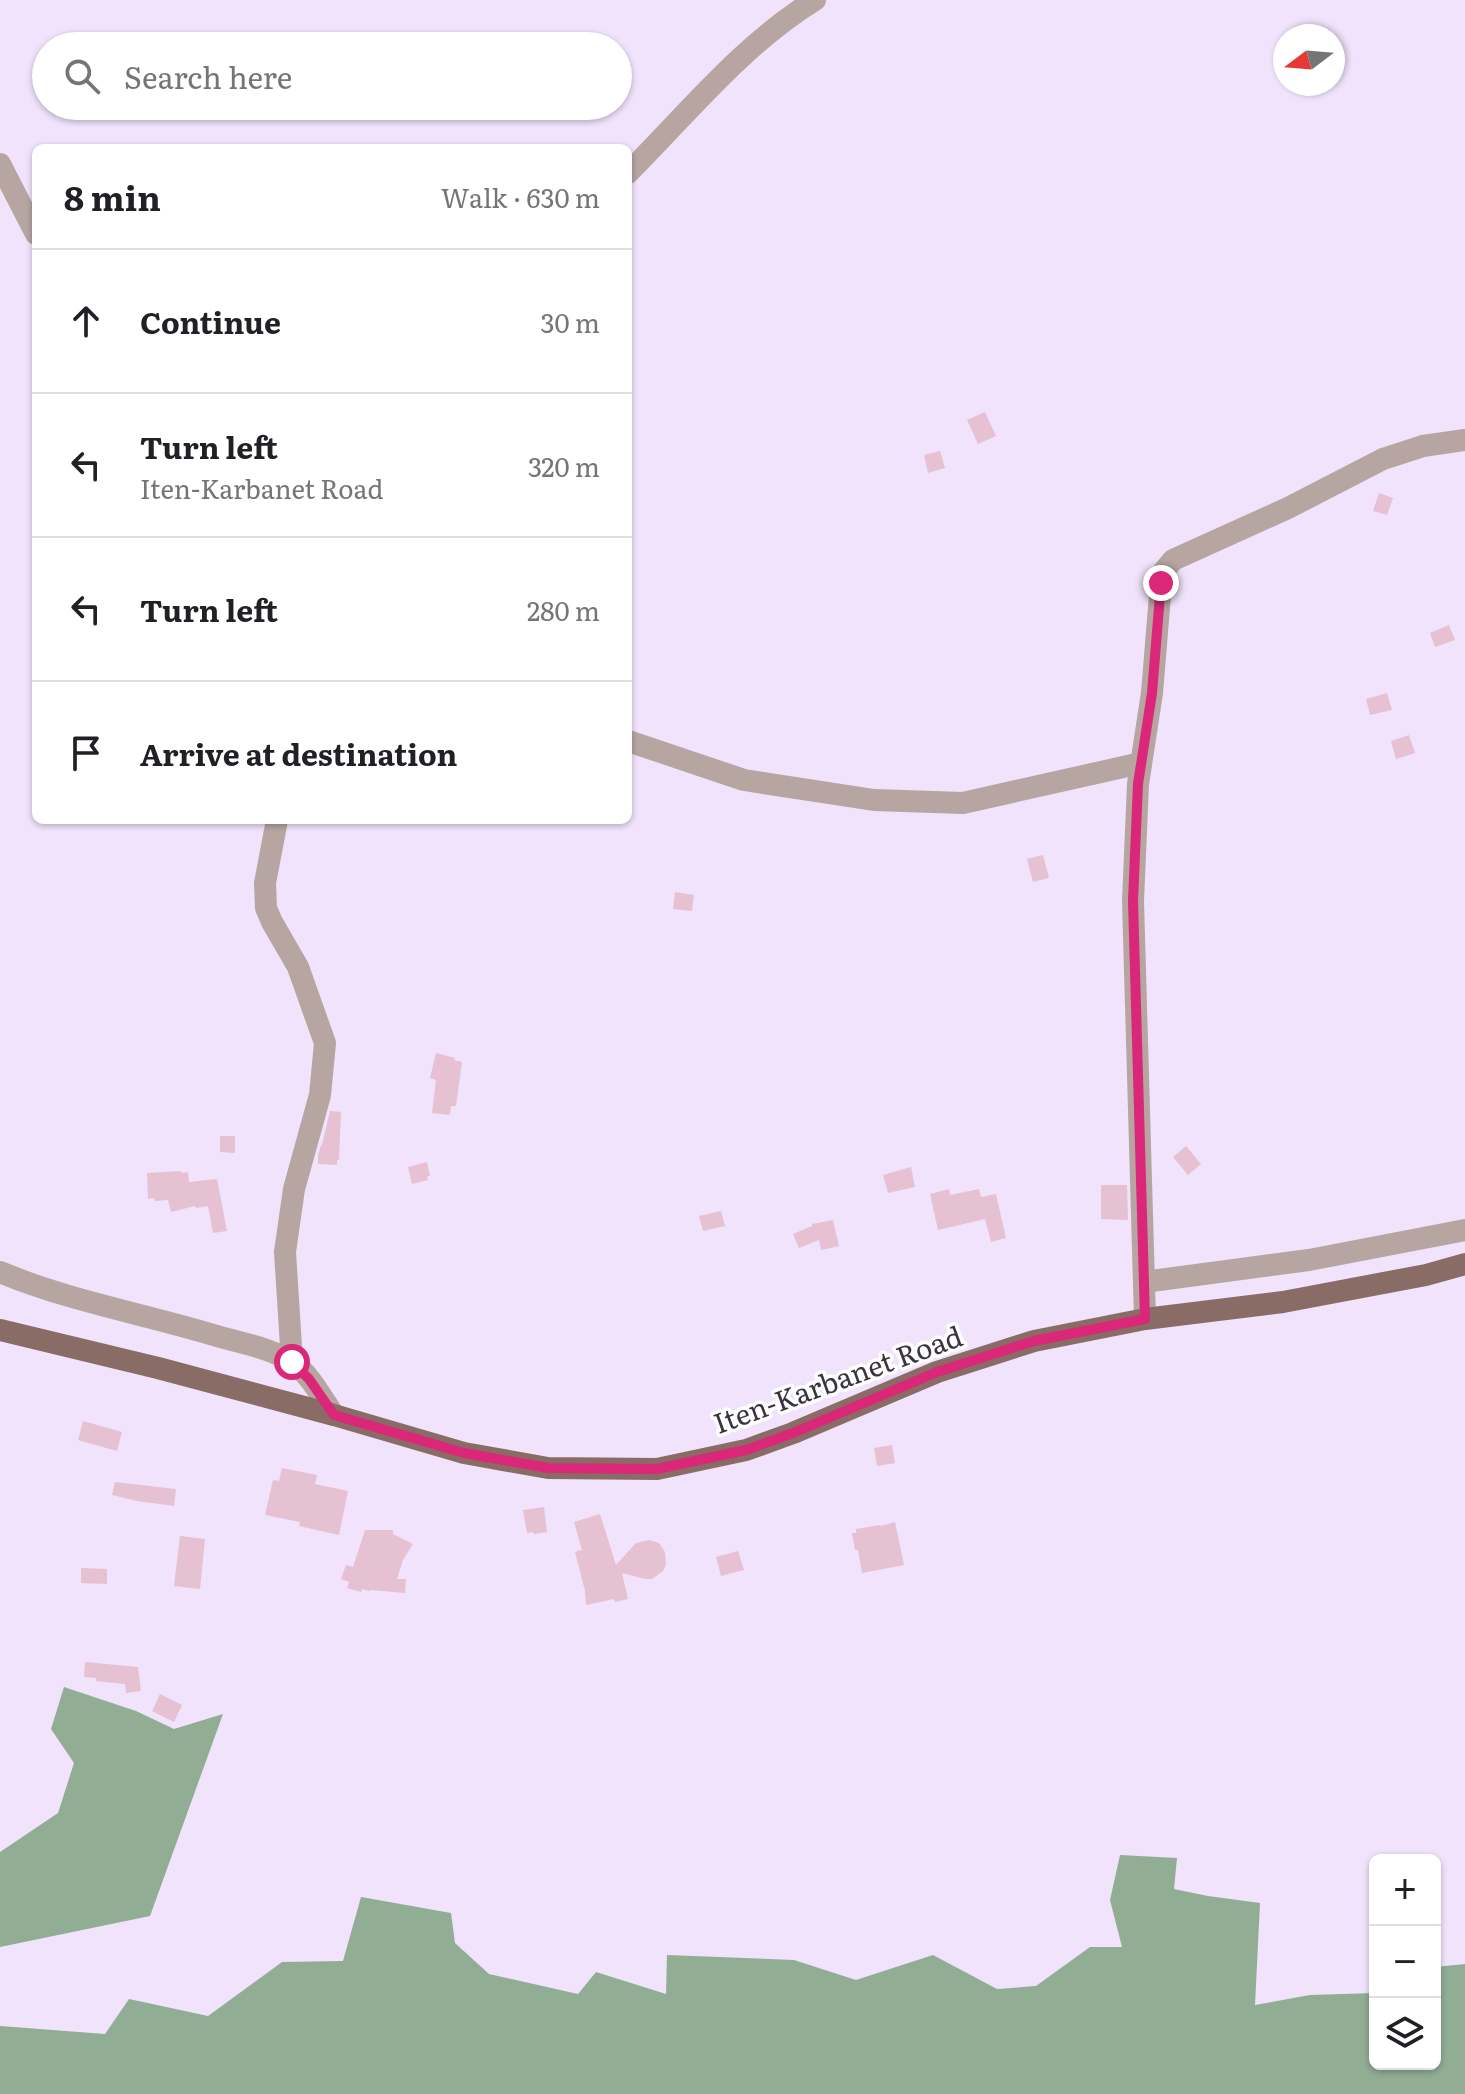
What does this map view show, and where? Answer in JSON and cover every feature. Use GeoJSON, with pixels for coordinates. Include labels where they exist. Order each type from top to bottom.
{"type":"FeatureCollection","features":[{"type":"Feature","properties":{"kind":"main road","name":"Iten-Karbanet Road"},"geometry":{"type":"LineString","coordinates":[[0,1330],[158,1368],[464,1453],[548,1468],[657,1469],[746,1450],[937,1372],[1034,1341],[1145,1319],[1283,1302],[1426,1275],[1465,1264]]}},
{"type":"Feature","properties":{"kind":"street"},"geometry":{"type":"LineString","coordinates":[[632,169],[744,53],[787,17],[815,0]]}},
{"type":"Feature","properties":{"kind":"street"},"geometry":{"type":"LineString","coordinates":[[0,164],[32,226]]}},
{"type":"Feature","properties":{"kind":"street"},"geometry":{"type":"LineString","coordinates":[[1145,1319],[1133,901],[1138,784],[1152,693],[1163,572],[1173,560],[1288,508],[1383,459],[1423,446],[1465,440]]}},
{"type":"Feature","properties":{"kind":"street"},"geometry":{"type":"LineString","coordinates":[[632,742],[744,780],[874,800],[963,803],[1141,763]]}},
{"type":"Feature","properties":{"kind":"street"},"geometry":{"type":"LineString","coordinates":[[276,824],[265,883],[266,908],[298,967],[325,1043],[320,1095],[294,1189],[285,1252],[292,1362]]}},
{"type":"Feature","properties":{"kind":"street"},"geometry":{"type":"LineString","coordinates":[[1144,1282],[1309,1260],[1465,1230]]}},
{"type":"Feature","properties":{"kind":"street"},"geometry":{"type":"LineString","coordinates":[[0,1272],[34,1286],[265,1350],[292,1362],[309,1379],[334,1415]]}},
{"type":"Feature","properties":{"kind":"green space"},"geometry":{"type":"Polygon","coordinates":[[[64,1687],[136,1711],[174,1729],[223,1714],[150,1916],[0,1947],[0,1852],[58,1813],[74,1763],[51,1729],[64,1687]]]}},
{"type":"Feature","properties":{"kind":"green space"},"geometry":{"type":"Polygon","coordinates":[[[1120,1855],[1177,1858],[1174,1889],[1260,1903],[1255,2005],[1310,1995],[1369,1993],[1369,2070],[1441,2070],[1441,1966],[1465,1964],[1465,2094],[0,2094],[0,2026],[105,2034],[129,1999],[208,2016],[282,1962],[343,1961],[361,1897],[451,1913],[455,1943],[489,1974],[578,1994],[596,1972],[666,1994],[667,1955],[794,1960],[856,1980],[933,1955],[997,1989],[1036,1986],[1090,1947],[1122,1947],[1110,1900],[1120,1855]]]}},
{"type":"Feature","properties":{"kind":"building"},"geometry":{"type":"Polygon","coordinates":[[[985,412],[996,436],[978,444],[967,420],[985,412]]]}},
{"type":"Feature","properties":{"kind":"building"},"geometry":{"type":"Polygon","coordinates":[[[940,451],[945,468],[928,473],[924,455],[940,451]]]}},
{"type":"Feature","properties":{"kind":"building"},"geometry":{"type":"Polygon","coordinates":[[[1379,493],[1393,498],[1387,515],[1373,511],[1379,493]]]}},
{"type":"Feature","properties":{"kind":"building"},"geometry":{"type":"Polygon","coordinates":[[[1449,625],[1455,640],[1435,647],[1430,633],[1449,625]]]}},
{"type":"Feature","properties":{"kind":"building"},"geometry":{"type":"Polygon","coordinates":[[[1387,693],[1392,710],[1370,715],[1366,699],[1387,693]]]}},
{"type":"Feature","properties":{"kind":"building"},"geometry":{"type":"Polygon","coordinates":[[[1409,735],[1415,753],[1396,759],[1391,741],[1409,735]]]}},
{"type":"Feature","properties":{"kind":"building"},"geometry":{"type":"Polygon","coordinates":[[[1043,855],[1049,878],[1033,882],[1027,859],[1043,855]]]}},
{"type":"Feature","properties":{"kind":"building"},"geometry":{"type":"Polygon","coordinates":[[[675,892],[694,895],[692,911],[673,909],[675,892]]]}},
{"type":"Feature","properties":{"kind":"building"},"geometry":{"type":"Polygon","coordinates":[[[436,1053],[462,1062],[456,1106],[451,1106],[450,1115],[432,1113],[436,1080],[430,1078],[436,1053]]]}},
{"type":"Feature","properties":{"kind":"building"},"geometry":{"type":"Polygon","coordinates":[[[330,1111],[341,1112],[337,1165],[318,1164],[330,1111]]]}},
{"type":"Feature","properties":{"kind":"building"},"geometry":{"type":"Polygon","coordinates":[[[220,1136],[235,1136],[235,1153],[220,1152],[220,1136]]]}},
{"type":"Feature","properties":{"kind":"building"},"geometry":{"type":"Polygon","coordinates":[[[1186,1146],[1201,1164],[1188,1175],[1173,1157],[1186,1146]]]}},
{"type":"Feature","properties":{"kind":"building"},"geometry":{"type":"Polygon","coordinates":[[[427,1162],[428,1180],[412,1184],[408,1167],[427,1162]]]}},
{"type":"Feature","properties":{"kind":"building"},"geometry":{"type":"Polygon","coordinates":[[[911,1167],[915,1187],[888,1193],[883,1175],[911,1167]]]}},
{"type":"Feature","properties":{"kind":"building"},"geometry":{"type":"Polygon","coordinates":[[[188,1172],[189,1182],[217,1179],[227,1231],[213,1233],[208,1206],[171,1212],[168,1200],[148,1199],[147,1173],[188,1172]]]}},
{"type":"Feature","properties":{"kind":"building"},"geometry":{"type":"Polygon","coordinates":[[[1101,1185],[1127,1185],[1128,1220],[1101,1219],[1101,1185]]]}},
{"type":"Feature","properties":{"kind":"building"},"geometry":{"type":"Polygon","coordinates":[[[949,1189],[950,1195],[979,1189],[981,1197],[996,1194],[1006,1238],[991,1242],[985,1219],[938,1230],[930,1194],[949,1189]]]}},
{"type":"Feature","properties":{"kind":"building"},"geometry":{"type":"Polygon","coordinates":[[[721,1211],[725,1226],[703,1231],[699,1216],[721,1211]]]}},
{"type":"Feature","properties":{"kind":"building"},"geometry":{"type":"Polygon","coordinates":[[[833,1220],[839,1246],[821,1250],[819,1240],[799,1248],[793,1234],[812,1224],[833,1220]]]}},
{"type":"Feature","properties":{"kind":"building"},"geometry":{"type":"Polygon","coordinates":[[[83,1421],[122,1432],[117,1451],[78,1440],[83,1421]]]}},
{"type":"Feature","properties":{"kind":"building"},"geometry":{"type":"Polygon","coordinates":[[[892,1445],[895,1463],[877,1466],[874,1448],[892,1445]]]}},
{"type":"Feature","properties":{"kind":"building"},"geometry":{"type":"Polygon","coordinates":[[[282,1468],[317,1475],[315,1484],[348,1491],[339,1535],[265,1515],[273,1480],[279,1481],[282,1468]]]}},
{"type":"Feature","properties":{"kind":"building"},"geometry":{"type":"Polygon","coordinates":[[[115,1482],[176,1489],[174,1506],[112,1495],[115,1482]]]}},
{"type":"Feature","properties":{"kind":"building"},"geometry":{"type":"Polygon","coordinates":[[[544,1507],[547,1532],[527,1533],[523,1510],[544,1507]]]}},
{"type":"Feature","properties":{"kind":"building"},"geometry":{"type":"Polygon","coordinates":[[[600,1514],[616,1565],[636,1543],[649,1540],[659,1543],[665,1552],[666,1565],[652,1579],[622,1573],[628,1599],[586,1605],[575,1552],[582,1550],[574,1522],[600,1514]]]}},
{"type":"Feature","properties":{"kind":"building"},"geometry":{"type":"Polygon","coordinates":[[[895,1522],[904,1565],[862,1573],[852,1533],[856,1533],[856,1529],[895,1522]]]}},
{"type":"Feature","properties":{"kind":"building"},"geometry":{"type":"Polygon","coordinates":[[[365,1530],[393,1530],[393,1534],[413,1544],[403,1560],[397,1579],[406,1579],[405,1593],[362,1589],[361,1592],[347,1588],[349,1582],[341,1579],[346,1565],[353,1567],[365,1530]]]}},
{"type":"Feature","properties":{"kind":"building"},"geometry":{"type":"Polygon","coordinates":[[[180,1536],[205,1539],[200,1589],[174,1586],[180,1536]]]}},
{"type":"Feature","properties":{"kind":"building"},"geometry":{"type":"Polygon","coordinates":[[[738,1551],[744,1570],[721,1576],[716,1557],[738,1551]]]}},
{"type":"Feature","properties":{"kind":"building"},"geometry":{"type":"Polygon","coordinates":[[[81,1568],[107,1569],[107,1584],[81,1583],[81,1568]]]}},
{"type":"Feature","properties":{"kind":"building"},"geometry":{"type":"Polygon","coordinates":[[[85,1662],[138,1667],[141,1691],[126,1693],[125,1684],[84,1677],[85,1662]]]}},
{"type":"Feature","properties":{"kind":"building"},"geometry":{"type":"Polygon","coordinates":[[[160,1694],[182,1705],[174,1722],[152,1711],[160,1694]]]}},
{"type":"Feature","properties":{"kind":"route"},"geometry":{"type":"LineString","coordinates":[[292,1362],[309,1379],[334,1415],[464,1453],[548,1468],[657,1469],[746,1450],[937,1372],[1034,1341],[1145,1319],[1133,901],[1138,784],[1152,693],[1161,583]]}}]}
